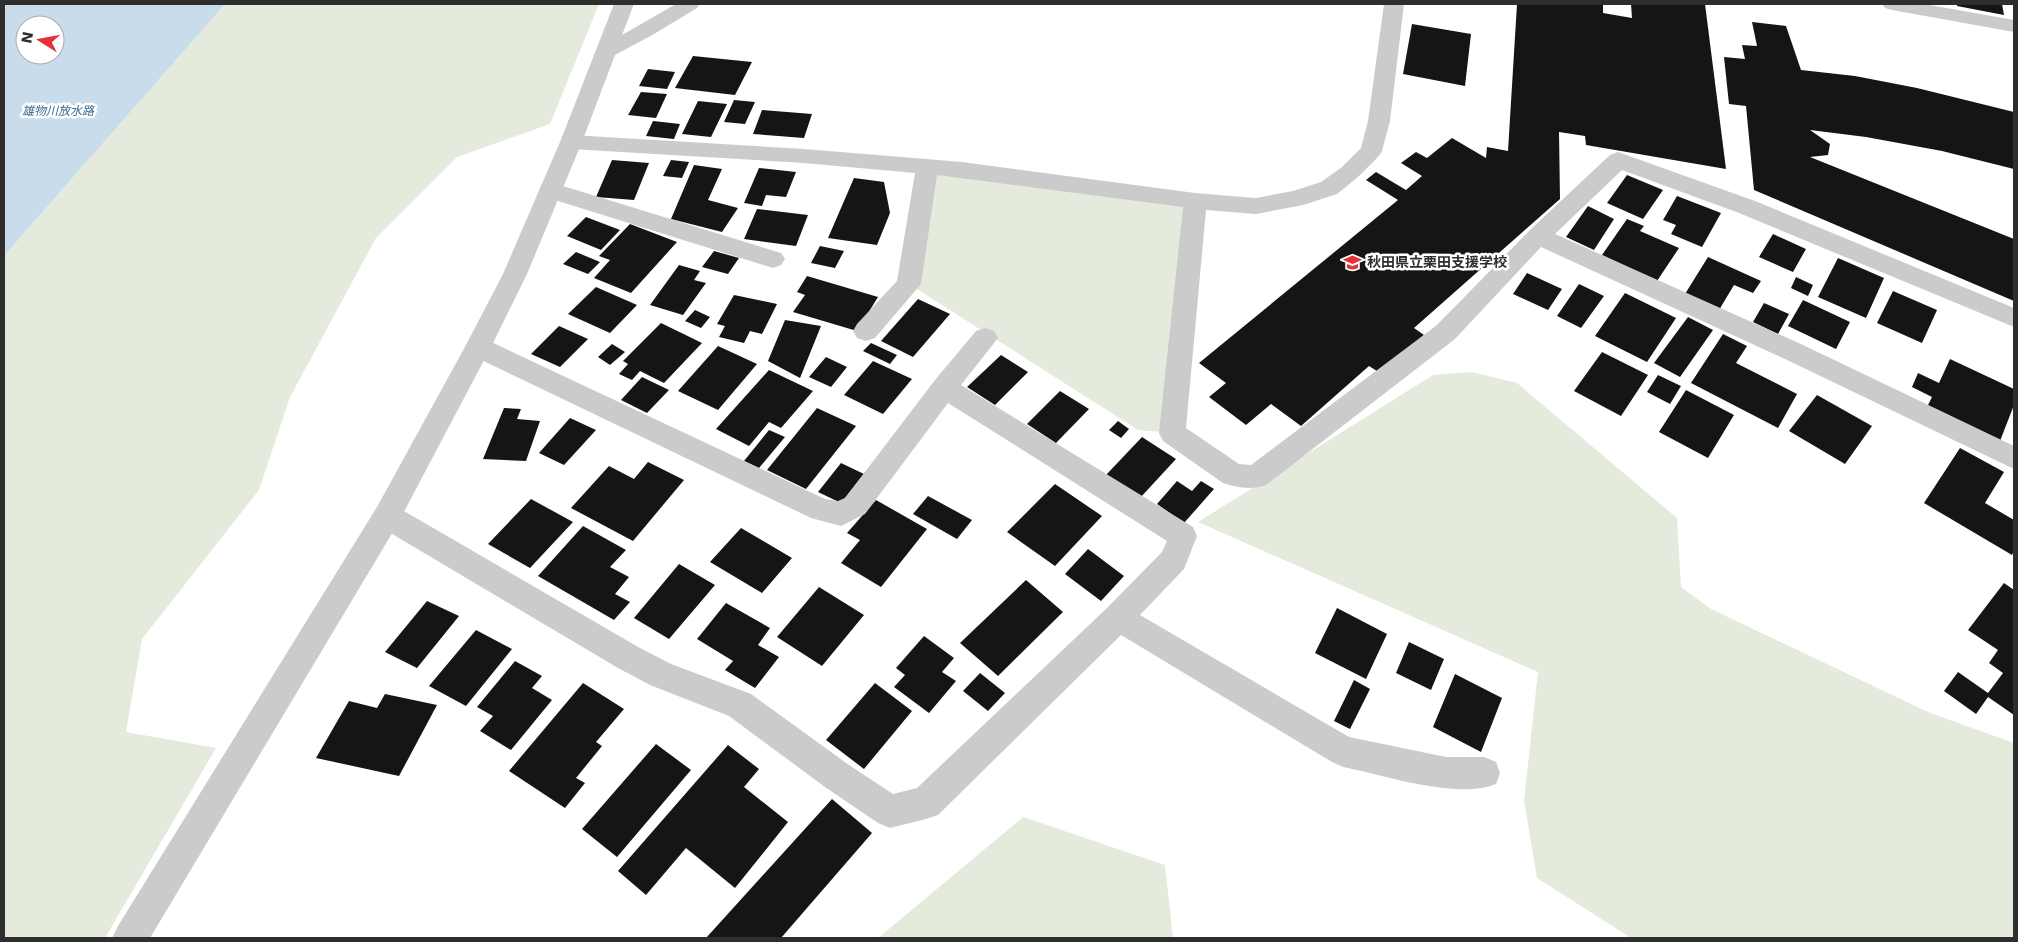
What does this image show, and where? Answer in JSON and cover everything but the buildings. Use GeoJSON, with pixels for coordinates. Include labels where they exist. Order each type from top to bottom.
{"type":"FeatureCollection","features":[{"type":"Feature","properties":{"kind":"street"},"geometry":{"type":"LineString","coordinates":[[130,938],[387,516],[478,347],[515,274],[571,142],[624,4]]}},
{"type":"Feature","properties":{"kind":"street"},"geometry":{"type":"LineString","coordinates":[[606,51],[647,30],[690,4]]}},
{"type":"Feature","properties":{"kind":"street"},"geometry":{"type":"LineString","coordinates":[[571,142],[804,156],[928,167],[1195,201],[1256,206],[1295,199],[1329,188],[1350,172],[1371,151],[1379,121],[1394,4]]}},
{"type":"Feature","properties":{"kind":"street"},"geometry":{"type":"LineString","coordinates":[[1892,4],[2014,26]]}},
{"type":"Feature","properties":{"kind":"street"},"geometry":{"type":"LineString","coordinates":[[1195,201],[1172,433],[1233,475],[1256,477],[1446,332],[1538,236],[1618,160],[1747,206],[2014,318]]}},
{"type":"Feature","properties":{"kind":"street"},"geometry":{"type":"LineString","coordinates":[[866,331],[909,284],[928,167]]}},
{"type":"Feature","properties":{"kind":"street"},"geometry":{"type":"LineString","coordinates":[[550,190],[773,259]]}},
{"type":"Feature","properties":{"kind":"street"},"geometry":{"type":"LineString","coordinates":[[1538,236],[1794,352],[2014,458]]}},
{"type":"Feature","properties":{"kind":"street"},"geometry":{"type":"LineString","coordinates":[[478,347],[821,510],[840,514],[855,506],[944,387],[985,338]]}},
{"type":"Feature","properties":{"kind":"street"},"geometry":{"type":"LineString","coordinates":[[387,516],[629,658],[661,674],[740,705],[837,776],[890,811],[926,803],[1118,618],[1174,560],[1183,536],[944,387]]}},
{"type":"Feature","properties":{"kind":"street"},"geometry":{"type":"LineString","coordinates":[[1118,618],[1343,751],[1446,773],[1484,773]]}},
{"type":"Feature","properties":{"kind":"green space"},"geometry":{"type":"Polygon","coordinates":[[[225,4],[599,4],[550,124],[457,157],[376,238],[290,397],[259,490],[142,639],[126,732],[216,748],[105,938],[4,938],[4,256],[225,4]]]}},
{"type":"Feature","properties":{"kind":"green space"},"geometry":{"type":"Polygon","coordinates":[[[927,167],[1195,201],[1172,433],[1138,430],[909,284],[927,167]]]}},
{"type":"Feature","properties":{"kind":"green space"},"geometry":{"type":"Polygon","coordinates":[[[1472,372],[1517,383],[1677,518],[1681,587],[1711,609],[1928,712],[2014,743],[2014,938],[1631,938],[1537,878],[1524,801],[1538,672],[1198,522],[1433,375],[1472,372]]]}},
{"type":"Feature","properties":{"kind":"green space"},"geometry":{"type":"Polygon","coordinates":[[[1023,817],[1165,865],[1173,938],[878,938],[1023,817]]]}},
{"type":"Feature","properties":{"kind":"water","name":"雄物川放水路"},"geometry":{"type":"Polygon","coordinates":[[[4,4],[225,4],[4,256],[4,4]]]}},
{"type":"Feature","properties":{"kind":"place","name":"秋田県立栗田支援学校"},"geometry":{"type":"Point","coordinates":[1353,262]}}]}
